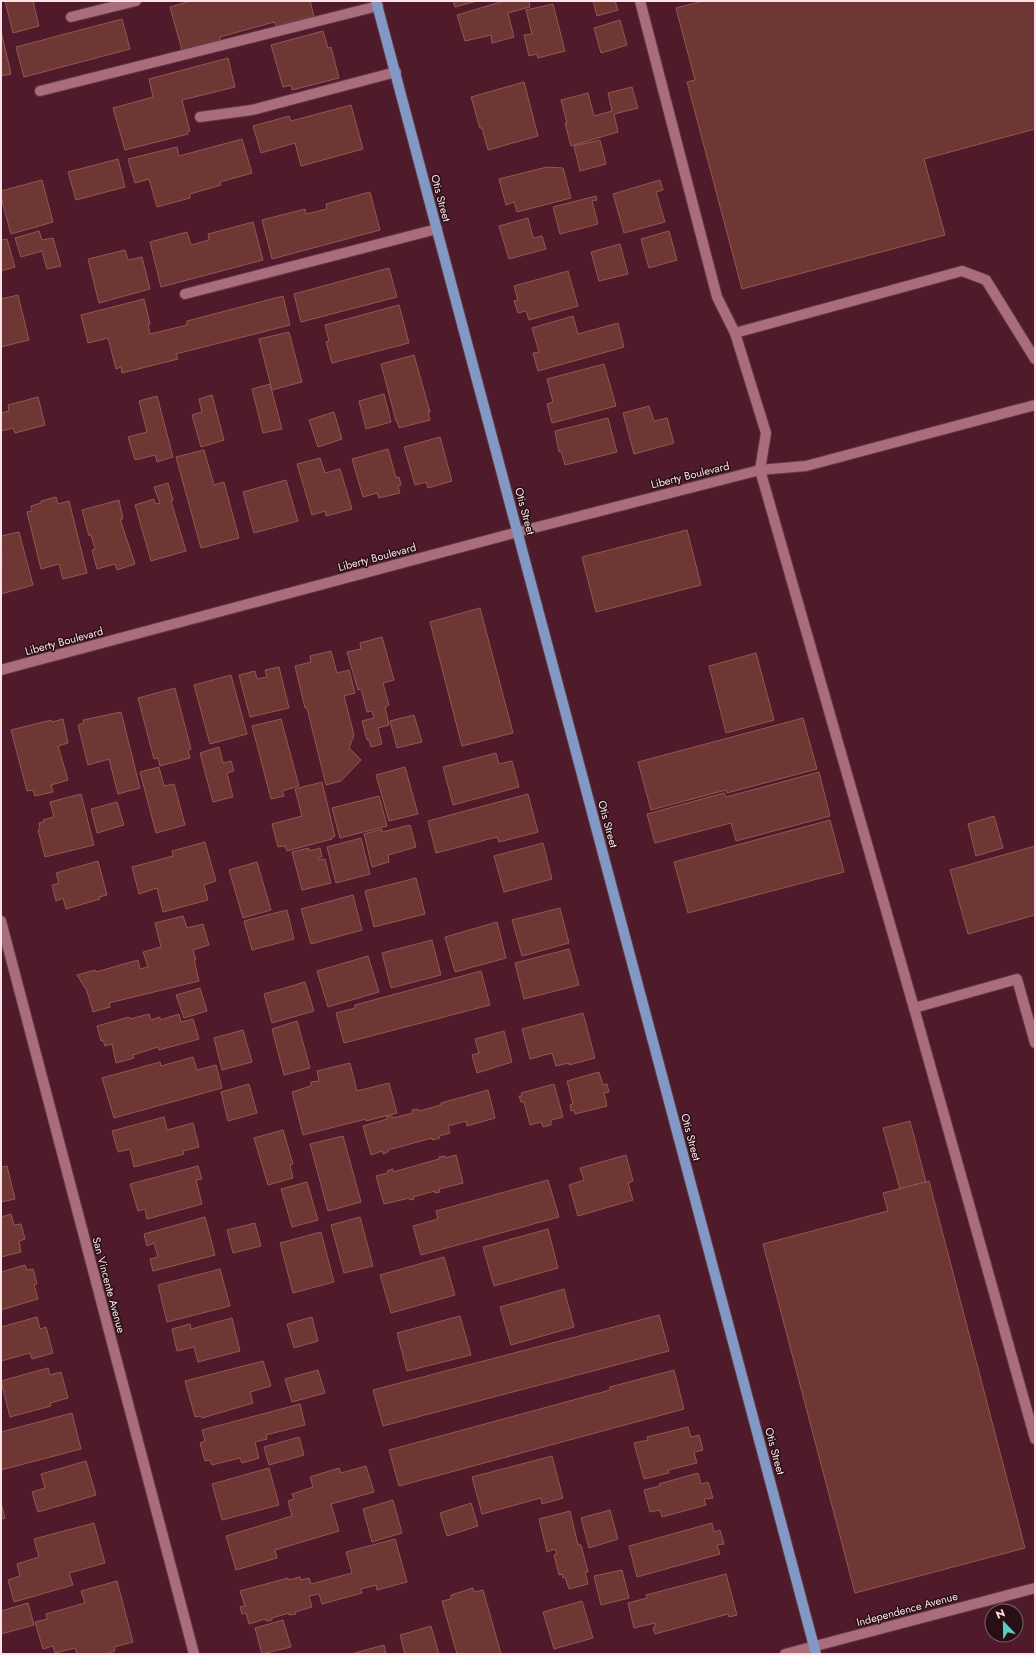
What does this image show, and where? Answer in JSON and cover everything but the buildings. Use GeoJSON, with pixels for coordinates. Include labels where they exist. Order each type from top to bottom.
{"type":"FeatureCollection","features":[{"type":"Feature","properties":{"kind":"main road","name":"Otis Street"},"geometry":{"type":"LineString","coordinates":[[377,4],[815,1650]]}},
{"type":"Feature","properties":{"kind":"street"},"geometry":{"type":"LineString","coordinates":[[71,17],[136,1]]}},
{"type":"Feature","properties":{"kind":"street"},"geometry":{"type":"LineString","coordinates":[[640,1],[717,297],[735,333],[766,434],[760,470],[914,1008],[1035,1439]]}},
{"type":"Feature","properties":{"kind":"street"},"geometry":{"type":"LineString","coordinates":[[40,91],[377,4]]}},
{"type":"Feature","properties":{"kind":"street"},"geometry":{"type":"LineString","coordinates":[[200,117],[252,110],[396,72]]}},
{"type":"Feature","properties":{"kind":"street"},"geometry":{"type":"LineString","coordinates":[[185,294],[437,228]]}},
{"type":"Feature","properties":{"kind":"street"},"geometry":{"type":"LineString","coordinates":[[735,333],[962,271],[986,280],[1035,359]]}},
{"type":"Feature","properties":{"kind":"street","name":"Liberty Boulevard"},"geometry":{"type":"LineString","coordinates":[[1,670],[518,532],[760,470],[806,466],[1035,405]]}},
{"type":"Feature","properties":{"kind":"street","name":"San Vincente Avenue"},"geometry":{"type":"LineString","coordinates":[[1,921],[194,1654]]}},
{"type":"Feature","properties":{"kind":"street"},"geometry":{"type":"LineString","coordinates":[[914,1008],[1018,979],[1035,1043]]}},
{"type":"Feature","properties":{"kind":"street","name":"Independence Avenue"},"geometry":{"type":"LineString","coordinates":[[785,1654],[815,1650],[1035,1588]]}}]}
